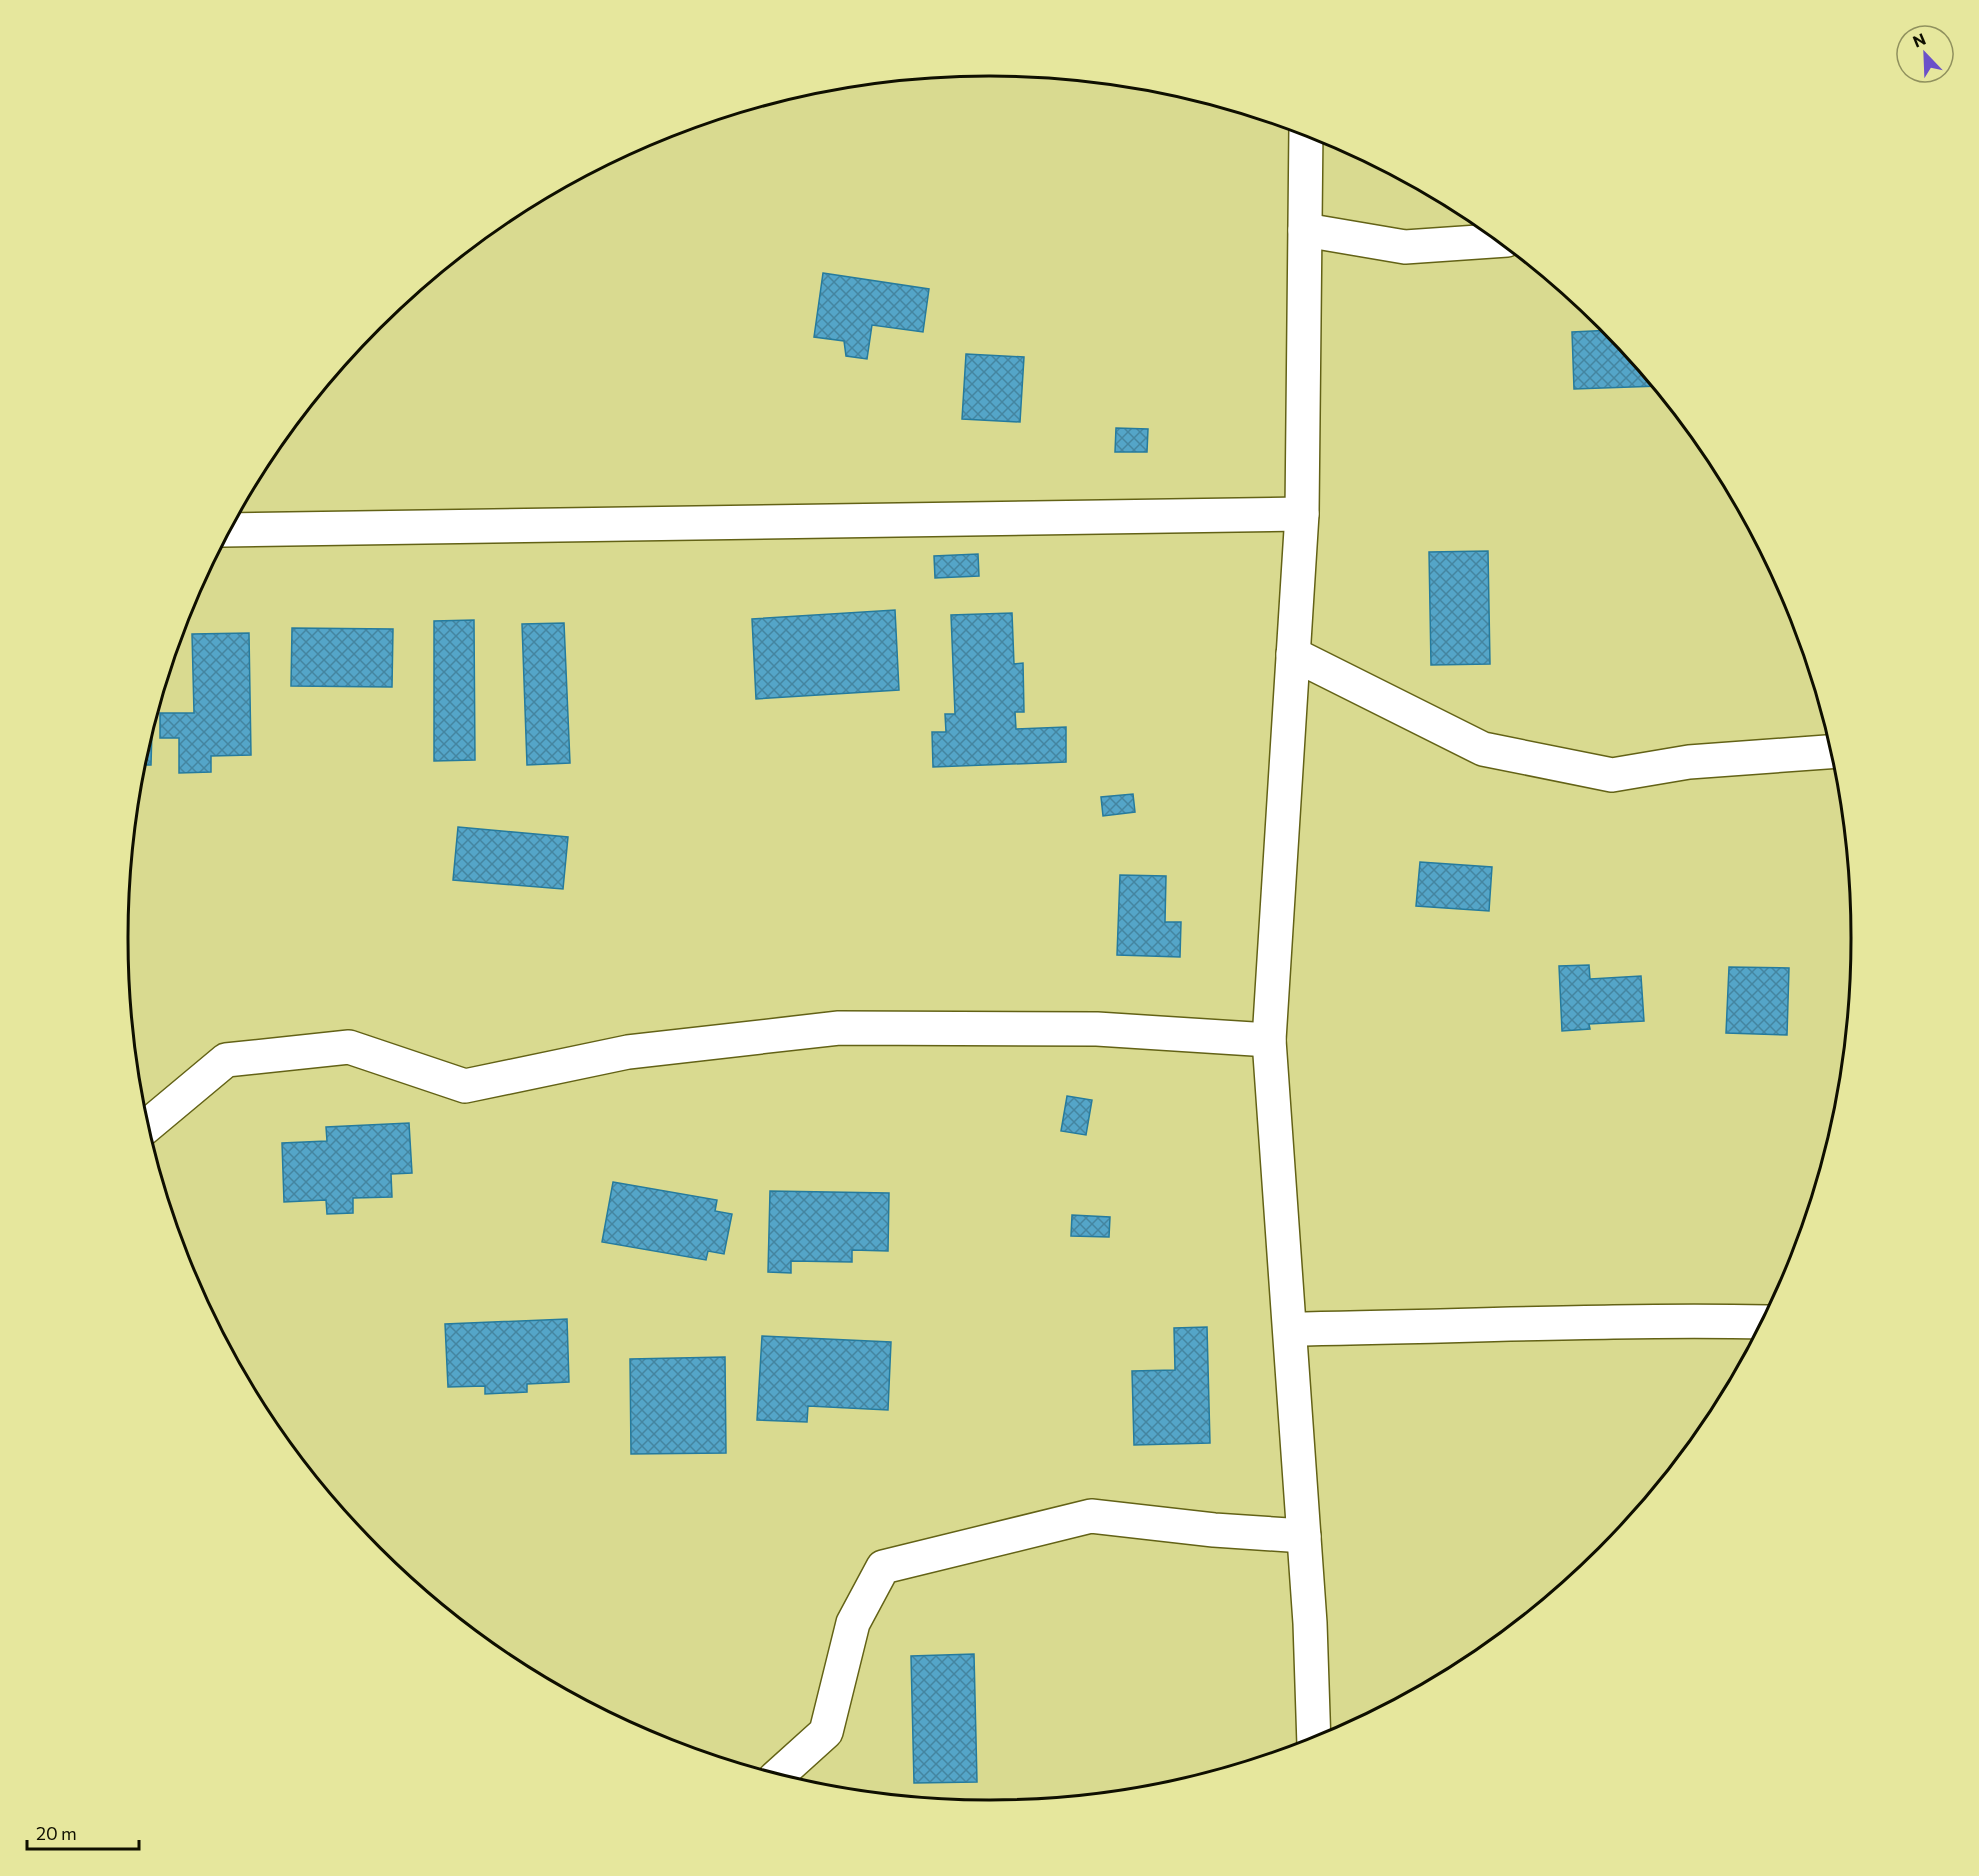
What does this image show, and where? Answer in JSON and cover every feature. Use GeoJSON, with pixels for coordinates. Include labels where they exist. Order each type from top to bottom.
{"type":"FeatureCollection","features":[{"type":"Feature","properties":{"kind":"street"},"geometry":{"type":"LineString","coordinates":[[1306,137],[1302,514],[1269,1040],[1310,1623],[1314,1736]]}},
{"type":"Feature","properties":{"kind":"street"},"geometry":{"type":"LineString","coordinates":[[1305,230],[1405,247],[1494,241]]}},
{"type":"Feature","properties":{"kind":"street"},"geometry":{"type":"LineString","coordinates":[[231,530],[1302,514]]}},
{"type":"Feature","properties":{"kind":"street"},"geometry":{"type":"LineString","coordinates":[[1293,654],[1483,749],[1612,775],[1689,762],[1830,752]]}},
{"type":"Feature","properties":{"kind":"street"},"geometry":{"type":"LineString","coordinates":[[149,1124],[226,1060],[349,1047],[465,1086],[628,1052],[839,1028],[1097,1029],[1269,1040]]}},
{"type":"Feature","properties":{"kind":"street"},"geometry":{"type":"LineString","coordinates":[[1290,1329],[1699,1321],[1760,1322]]}},
{"type":"Feature","properties":{"kind":"street"},"geometry":{"type":"LineString","coordinates":[[780,1773],[826,1732],[853,1623],[883,1567],[1091,1516],[1214,1530],[1304,1536]]}},
{"type":"Feature","properties":{"kind":"building"},"geometry":{"type":"Polygon","coordinates":[[[823,273],[929,289],[923,332],[872,325],[867,359],[846,356],[844,341],[814,337],[823,273]]]}},
{"type":"Feature","properties":{"kind":"building"},"geometry":{"type":"Polygon","coordinates":[[[1600,331],[1650,386],[1574,389],[1572,332],[1600,331]]]}},
{"type":"Feature","properties":{"kind":"building"},"geometry":{"type":"Polygon","coordinates":[[[966,354],[1024,357],[1020,422],[962,419],[966,354]]]}},
{"type":"Feature","properties":{"kind":"building"},"geometry":{"type":"Polygon","coordinates":[[[1116,428],[1148,429],[1147,452],[1115,452],[1116,428]]]}},
{"type":"Feature","properties":{"kind":"building"},"geometry":{"type":"Polygon","coordinates":[[[1488,551],[1490,664],[1431,665],[1429,552],[1488,551]]]}},
{"type":"Feature","properties":{"kind":"building"},"geometry":{"type":"Polygon","coordinates":[[[978,554],[979,576],[935,578],[934,556],[978,554]]]}},
{"type":"Feature","properties":{"kind":"building"},"geometry":{"type":"Polygon","coordinates":[[[895,610],[899,690],[756,699],[752,619],[895,610]]]}},
{"type":"Feature","properties":{"kind":"building"},"geometry":{"type":"Polygon","coordinates":[[[1012,613],[1014,664],[1023,663],[1024,712],[1015,712],[1016,729],[1066,727],[1066,762],[933,767],[932,732],[946,732],[945,714],[955,714],[951,615],[1012,613]]]}},
{"type":"Feature","properties":{"kind":"building"},"geometry":{"type":"Polygon","coordinates":[[[474,620],[475,760],[434,761],[434,621],[474,620]]]}},
{"type":"Feature","properties":{"kind":"building"},"geometry":{"type":"Polygon","coordinates":[[[564,623],[570,763],[527,765],[522,624],[564,623]]]}},
{"type":"Feature","properties":{"kind":"building"},"geometry":{"type":"Polygon","coordinates":[[[292,628],[393,629],[392,687],[291,686],[292,628]]]}},
{"type":"Feature","properties":{"kind":"building"},"geometry":{"type":"Polygon","coordinates":[[[249,633],[251,755],[211,756],[211,772],[179,773],[179,738],[160,738],[160,713],[194,713],[192,634],[249,633]]]}},
{"type":"Feature","properties":{"kind":"building"},"geometry":{"type":"Polygon","coordinates":[[[152,739],[151,765],[146,765],[152,739]]]}},
{"type":"Feature","properties":{"kind":"building"},"geometry":{"type":"Polygon","coordinates":[[[1133,794],[1135,812],[1103,816],[1101,797],[1133,794]]]}},
{"type":"Feature","properties":{"kind":"building"},"geometry":{"type":"Polygon","coordinates":[[[458,827],[568,837],[563,889],[453,880],[458,827]]]}},
{"type":"Feature","properties":{"kind":"building"},"geometry":{"type":"Polygon","coordinates":[[[1420,862],[1492,867],[1489,911],[1416,906],[1420,862]]]}},
{"type":"Feature","properties":{"kind":"building"},"geometry":{"type":"Polygon","coordinates":[[[1120,875],[1166,876],[1165,922],[1181,922],[1180,957],[1117,955],[1120,875]]]}},
{"type":"Feature","properties":{"kind":"building"},"geometry":{"type":"Polygon","coordinates":[[[1589,965],[1590,979],[1641,976],[1644,1021],[1589,1024],[1590,1029],[1562,1031],[1559,966],[1589,965]]]}},
{"type":"Feature","properties":{"kind":"building"},"geometry":{"type":"Polygon","coordinates":[[[1729,967],[1789,968],[1787,1035],[1726,1033],[1729,967]]]}},
{"type":"Feature","properties":{"kind":"building"},"geometry":{"type":"Polygon","coordinates":[[[1067,1096],[1092,1100],[1086,1135],[1061,1131],[1067,1096]]]}},
{"type":"Feature","properties":{"kind":"building"},"geometry":{"type":"Polygon","coordinates":[[[409,1123],[412,1173],[391,1174],[392,1197],[353,1198],[353,1213],[327,1214],[326,1200],[284,1202],[282,1143],[327,1141],[326,1127],[409,1123]]]}},
{"type":"Feature","properties":{"kind":"building"},"geometry":{"type":"Polygon","coordinates":[[[613,1182],[717,1200],[715,1211],[732,1214],[724,1254],[708,1251],[706,1260],[602,1242],[613,1182]]]}},
{"type":"Feature","properties":{"kind":"building"},"geometry":{"type":"Polygon","coordinates":[[[770,1191],[889,1193],[888,1251],[852,1250],[852,1262],[791,1261],[791,1273],[768,1272],[770,1191]]]}},
{"type":"Feature","properties":{"kind":"building"},"geometry":{"type":"Polygon","coordinates":[[[1072,1215],[1110,1217],[1109,1237],[1071,1236],[1072,1215]]]}},
{"type":"Feature","properties":{"kind":"building"},"geometry":{"type":"Polygon","coordinates":[[[567,1319],[569,1382],[527,1384],[527,1392],[485,1394],[485,1386],[448,1387],[445,1324],[567,1319]]]}},
{"type":"Feature","properties":{"kind":"building"},"geometry":{"type":"Polygon","coordinates":[[[1207,1327],[1210,1443],[1134,1445],[1132,1371],[1175,1370],[1174,1328],[1207,1327]]]}},
{"type":"Feature","properties":{"kind":"building"},"geometry":{"type":"Polygon","coordinates":[[[762,1336],[891,1342],[888,1410],[808,1406],[807,1422],[757,1420],[762,1336]]]}},
{"type":"Feature","properties":{"kind":"building"},"geometry":{"type":"Polygon","coordinates":[[[725,1357],[726,1453],[631,1454],[630,1359],[725,1357]]]}},
{"type":"Feature","properties":{"kind":"building"},"geometry":{"type":"Polygon","coordinates":[[[974,1654],[977,1782],[914,1783],[911,1656],[974,1654]]]}}]}
